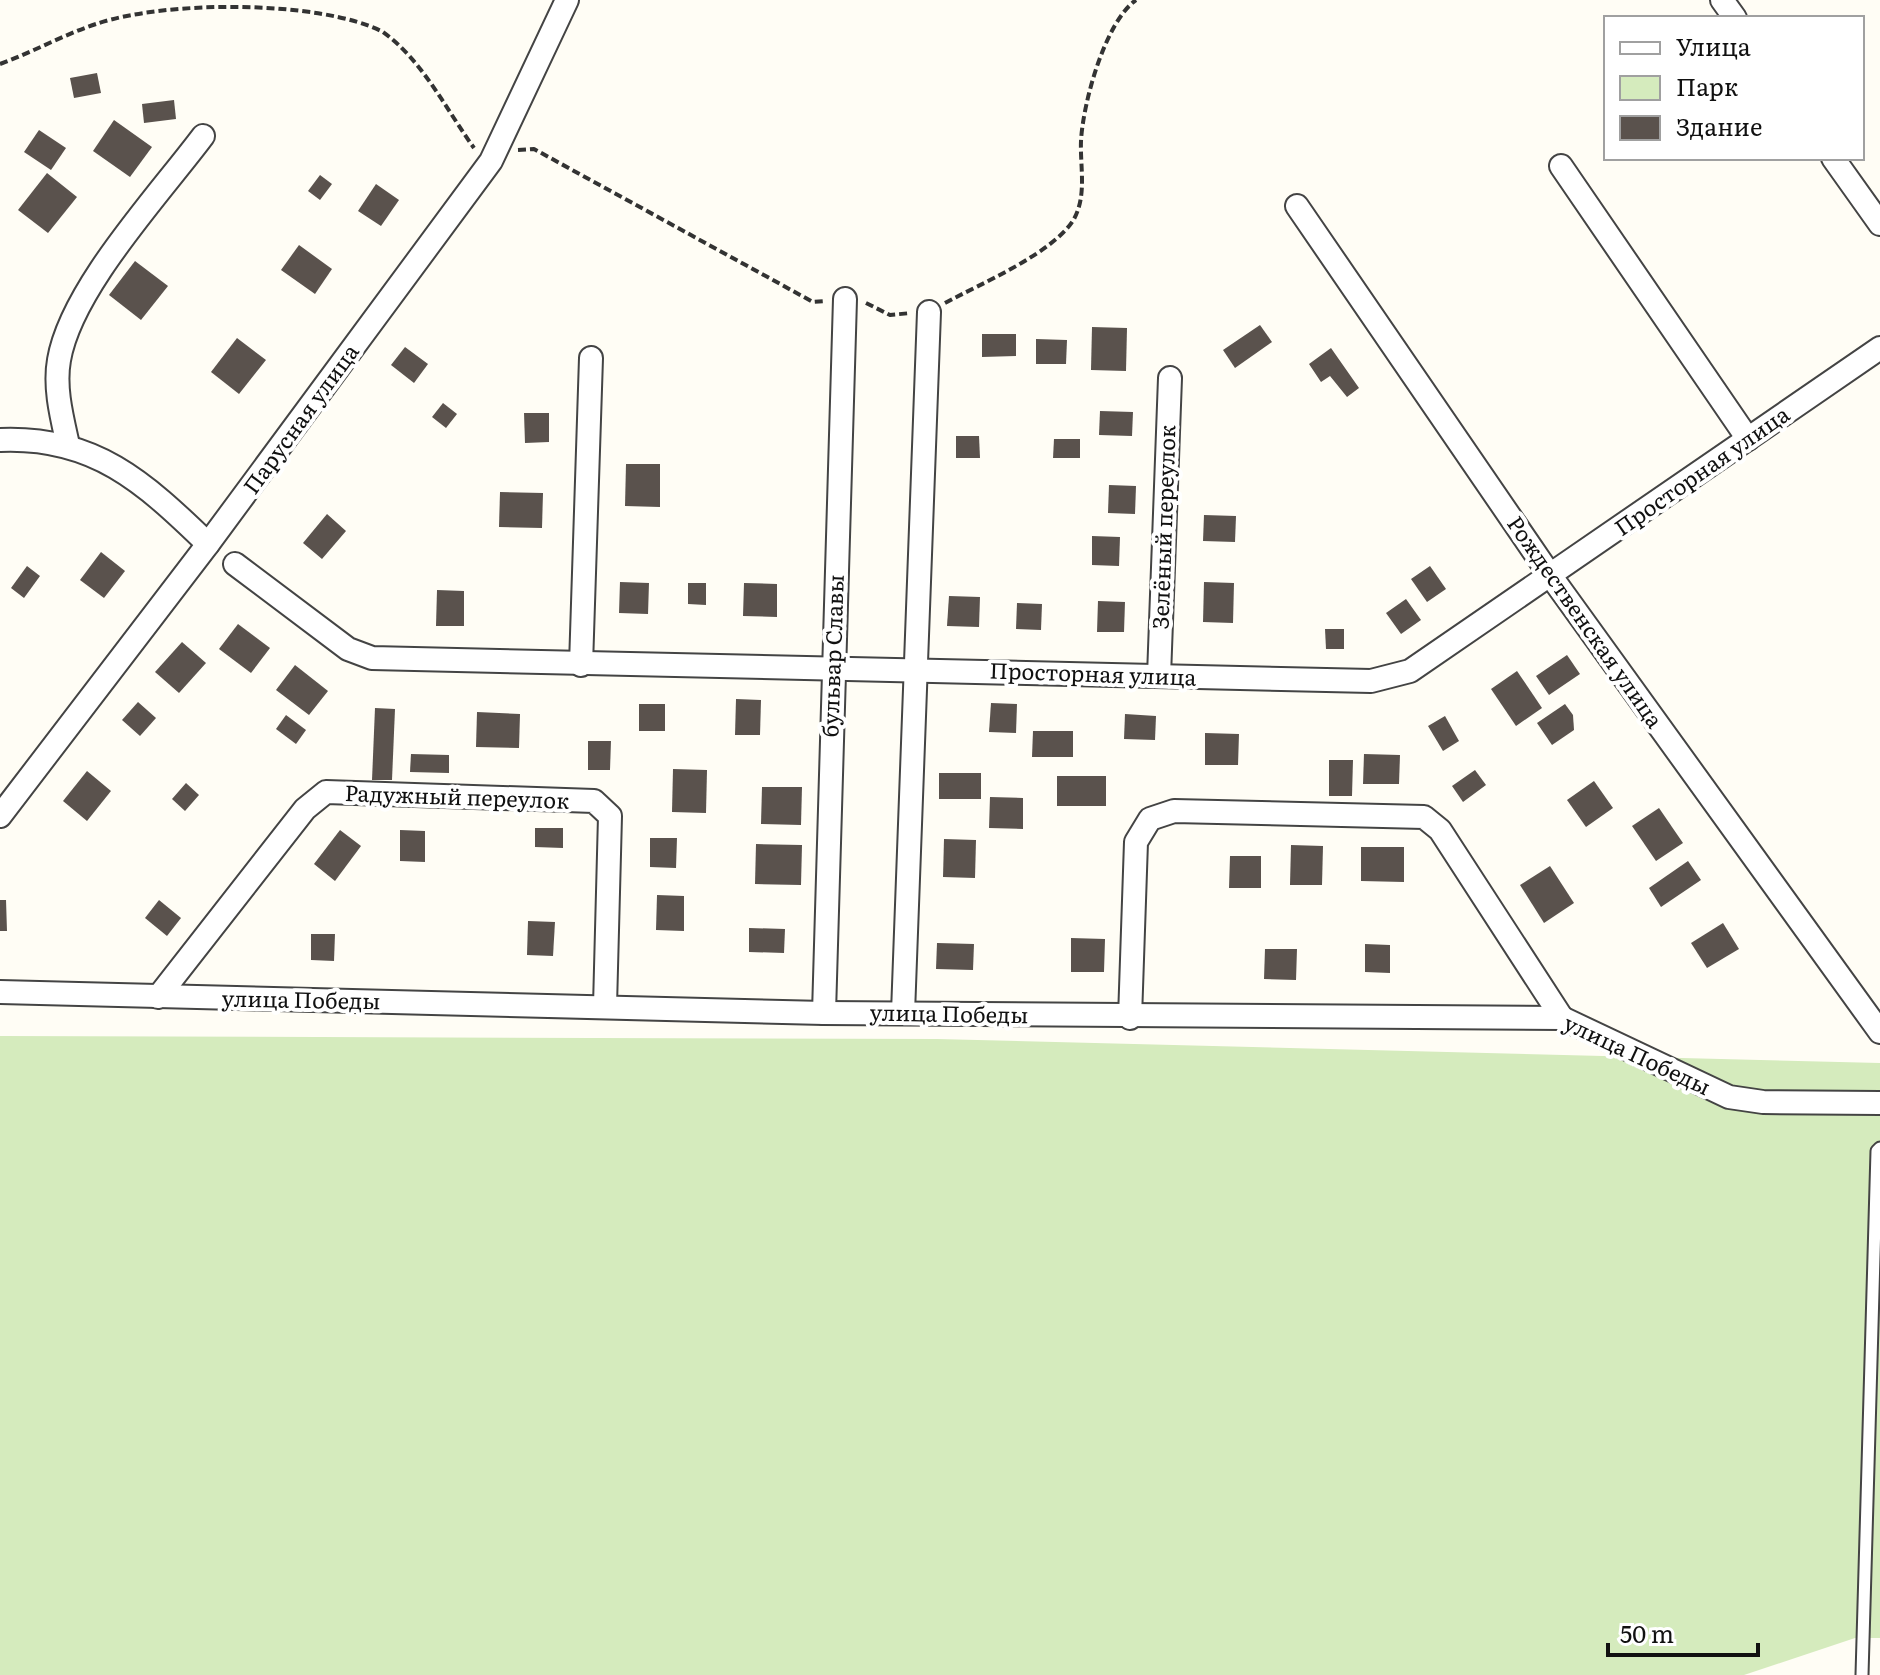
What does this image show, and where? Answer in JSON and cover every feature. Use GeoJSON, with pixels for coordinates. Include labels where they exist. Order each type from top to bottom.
{"type":"FeatureCollection","features":[{"type":"Feature","properties":{"kind":"street","name":"Парусная улица"},"geometry":{"type":"LineString","coordinates":[[0,816],[208,544],[491,161],[567,0]]}},
{"type":"Feature","properties":{"kind":"street"},"geometry":{"type":"LineString","coordinates":[[68,445],[59,402],[58,363],[66,333],[82,297],[203,136]]}},
{"type":"Feature","properties":{"kind":"street"},"geometry":{"type":"LineString","coordinates":[[1834,160],[1880,224]]}},
{"type":"Feature","properties":{"kind":"street"},"geometry":{"type":"LineString","coordinates":[[1561,166],[1748,439]]}},
{"type":"Feature","properties":{"kind":"street","name":"Рождественская улица"},"geometry":{"type":"LineString","coordinates":[[1297,206],[1550,575],[1880,1032]]}},
{"type":"Feature","properties":{"kind":"street","name":"бульвар Славы"},"geometry":{"type":"LineString","coordinates":[[824,1013],[845,299]]}},
{"type":"Feature","properties":{"kind":"street"},"geometry":{"type":"LineString","coordinates":[[903,1013],[929,312]]}},
{"type":"Feature","properties":{"kind":"street","name":"Просторная улица"},"geometry":{"type":"LineString","coordinates":[[235,564],[348,649],[372,658],[1371,681],[1410,671],[1880,348]]}},
{"type":"Feature","properties":{"kind":"street"},"geometry":{"type":"LineString","coordinates":[[581,665],[591,358]]}},
{"type":"Feature","properties":{"kind":"street","name":"Зелёный переулок"},"geometry":{"type":"LineString","coordinates":[[1159,676],[1170,378]]}},
{"type":"Feature","properties":{"kind":"street"},"geometry":{"type":"LineString","coordinates":[[0,440],[35,439],[68,445],[109,462],[153,491],[208,544]]}},
{"type":"Feature","properties":{"kind":"street","name":"Радужный переулок"},"geometry":{"type":"LineString","coordinates":[[158,997],[305,809],[326,792],[594,801],[610,816],[605,1006]]}},
{"type":"Feature","properties":{"kind":"street"},"geometry":{"type":"LineString","coordinates":[[1130,1018],[1136,842],[1150,819],[1174,811],[1424,817],[1440,830],[1562,1018]]}},
{"type":"Feature","properties":{"kind":"street","name":"улица Победы"},"geometry":{"type":"LineString","coordinates":[[0,992],[824,1013],[1130,1018],[1562,1018],[1729,1097],[1763,1102],[1880,1103]]}},
{"type":"Feature","properties":{"kind":"lane"},"geometry":{"type":"LineString","coordinates":[[1862,1675],[1877,1151],[1880,1148]]}},
{"type":"Feature","properties":{"kind":"path"},"geometry":{"type":"LineString","coordinates":[[0,64],[96,24],[147,11],[198,5],[293,3],[338,12],[383,32],[423,73],[481,157],[491,161],[515,150],[534,149],[813,302],[861,301],[890,315],[929,312],[1045,247],[1064,233],[1074,219],[1082,197],[1081,138],[1093,81],[1110,32],[1124,8],[1136,0]]}},
{"type":"Feature","properties":{"kind":"green space"},"geometry":{"type":"Polygon","coordinates":[[[0,1036],[937,1039],[1880,1063],[1880,1638],[1855,1638],[1744,1675],[0,1675],[0,1036]]]}},
{"type":"Feature","properties":{"kind":"building"},"geometry":{"type":"Polygon","coordinates":[[[97,73],[101,93],[74,98],[70,78],[97,73]]]}},
{"type":"Feature","properties":{"kind":"building"},"geometry":{"type":"Polygon","coordinates":[[[174,100],[176,119],[144,123],[142,104],[174,100]]]}},
{"type":"Feature","properties":{"kind":"building"},"geometry":{"type":"Polygon","coordinates":[[[114,120],[152,147],[130,177],[93,151],[114,120]]]}},
{"type":"Feature","properties":{"kind":"building"},"geometry":{"type":"Polygon","coordinates":[[[39,130],[66,148],[51,170],[24,152],[39,130]]]}},
{"type":"Feature","properties":{"kind":"building"},"geometry":{"type":"Polygon","coordinates":[[[47,173],[77,197],[48,233],[18,210],[47,173]]]}},
{"type":"Feature","properties":{"kind":"building"},"geometry":{"type":"Polygon","coordinates":[[[320,175],[332,184],[320,200],[308,191],[320,175]]]}},
{"type":"Feature","properties":{"kind":"building"},"geometry":{"type":"Polygon","coordinates":[[[376,184],[399,200],[381,226],[358,211],[376,184]]]}},
{"type":"Feature","properties":{"kind":"building"},"geometry":{"type":"Polygon","coordinates":[[[299,245],[332,269],[315,294],[281,270],[299,245]]]}},
{"type":"Feature","properties":{"kind":"building"},"geometry":{"type":"Polygon","coordinates":[[[135,261],[168,286],[141,320],[109,295],[135,261]]]}},
{"type":"Feature","properties":{"kind":"building"},"geometry":{"type":"Polygon","coordinates":[[[1260,325],[1272,342],[1235,368],[1223,350],[1260,325]]]}},
{"type":"Feature","properties":{"kind":"building"},"geometry":{"type":"Polygon","coordinates":[[[1092,327],[1127,328],[1126,371],[1091,370],[1092,327]]]}},
{"type":"Feature","properties":{"kind":"building"},"geometry":{"type":"Polygon","coordinates":[[[982,334],[1016,334],[1016,356],[982,357],[982,334]]]}},
{"type":"Feature","properties":{"kind":"building"},"geometry":{"type":"Polygon","coordinates":[[[237,338],[266,360],[239,394],[211,372],[237,338]]]}},
{"type":"Feature","properties":{"kind":"building"},"geometry":{"type":"Polygon","coordinates":[[[1036,339],[1067,340],[1066,364],[1036,364],[1036,339]]]}},
{"type":"Feature","properties":{"kind":"building"},"geometry":{"type":"Polygon","coordinates":[[[405,347],[428,364],[414,383],[391,365],[405,347]]]}},
{"type":"Feature","properties":{"kind":"building"},"geometry":{"type":"Polygon","coordinates":[[[1331,348],[1359,388],[1347,397],[1330,376],[1321,382],[1309,364],[1331,348]]]}},
{"type":"Feature","properties":{"kind":"building"},"geometry":{"type":"Polygon","coordinates":[[[443,403],[457,414],[446,428],[432,417],[443,403]]]}},
{"type":"Feature","properties":{"kind":"building"},"geometry":{"type":"Polygon","coordinates":[[[1100,411],[1133,412],[1132,436],[1099,435],[1100,411]]]}},
{"type":"Feature","properties":{"kind":"building"},"geometry":{"type":"Polygon","coordinates":[[[524,413],[549,413],[549,442],[525,443],[524,413]]]}},
{"type":"Feature","properties":{"kind":"building"},"geometry":{"type":"Polygon","coordinates":[[[956,436],[979,436],[980,458],[956,458],[956,436]]]}},
{"type":"Feature","properties":{"kind":"building"},"geometry":{"type":"Polygon","coordinates":[[[1054,439],[1080,439],[1080,458],[1053,458],[1054,439]]]}},
{"type":"Feature","properties":{"kind":"building"},"geometry":{"type":"Polygon","coordinates":[[[626,464],[660,464],[660,507],[625,506],[626,464]]]}},
{"type":"Feature","properties":{"kind":"building"},"geometry":{"type":"Polygon","coordinates":[[[1109,485],[1136,486],[1135,514],[1108,513],[1109,485]]]}},
{"type":"Feature","properties":{"kind":"building"},"geometry":{"type":"Polygon","coordinates":[[[500,492],[543,493],[542,528],[499,527],[500,492]]]}},
{"type":"Feature","properties":{"kind":"building"},"geometry":{"type":"Polygon","coordinates":[[[327,514],[346,531],[322,559],[303,543],[327,514]]]}},
{"type":"Feature","properties":{"kind":"building"},"geometry":{"type":"Polygon","coordinates":[[[1204,515],[1236,516],[1235,542],[1203,541],[1204,515]]]}},
{"type":"Feature","properties":{"kind":"building"},"geometry":{"type":"Polygon","coordinates":[[[1092,536],[1120,537],[1119,566],[1092,565],[1092,536]]]}},
{"type":"Feature","properties":{"kind":"building"},"geometry":{"type":"Polygon","coordinates":[[[101,552],[125,571],[104,598],[80,580],[101,552]]]}},
{"type":"Feature","properties":{"kind":"building"},"geometry":{"type":"Polygon","coordinates":[[[27,566],[40,576],[24,598],[11,588],[27,566]]]}},
{"type":"Feature","properties":{"kind":"building"},"geometry":{"type":"Polygon","coordinates":[[[1430,566],[1446,589],[1427,602],[1411,579],[1430,566]]]}},
{"type":"Feature","properties":{"kind":"building"},"geometry":{"type":"Polygon","coordinates":[[[620,582],[649,583],[648,614],[619,613],[620,582]]]}},
{"type":"Feature","properties":{"kind":"building"},"geometry":{"type":"Polygon","coordinates":[[[1204,582],[1234,583],[1233,623],[1203,622],[1204,582]]]}},
{"type":"Feature","properties":{"kind":"building"},"geometry":{"type":"Polygon","coordinates":[[[688,583],[706,583],[706,605],[688,604],[688,583]]]}},
{"type":"Feature","properties":{"kind":"building"},"geometry":{"type":"Polygon","coordinates":[[[744,583],[777,584],[777,617],[743,616],[744,583]]]}},
{"type":"Feature","properties":{"kind":"building"},"geometry":{"type":"Polygon","coordinates":[[[437,590],[464,591],[464,626],[436,626],[437,590]]]}},
{"type":"Feature","properties":{"kind":"building"},"geometry":{"type":"Polygon","coordinates":[[[949,596],[980,597],[979,627],[947,626],[949,596]]]}},
{"type":"Feature","properties":{"kind":"building"},"geometry":{"type":"Polygon","coordinates":[[[1406,599],[1421,620],[1401,634],[1386,613],[1406,599]]]}},
{"type":"Feature","properties":{"kind":"building"},"geometry":{"type":"Polygon","coordinates":[[[1098,601],[1125,602],[1124,632],[1097,632],[1098,601]]]}},
{"type":"Feature","properties":{"kind":"building"},"geometry":{"type":"Polygon","coordinates":[[[1017,603],[1042,604],[1041,630],[1016,629],[1017,603]]]}},
{"type":"Feature","properties":{"kind":"building"},"geometry":{"type":"Polygon","coordinates":[[[238,624],[270,648],[251,673],[219,649],[238,624]]]}},
{"type":"Feature","properties":{"kind":"building"},"geometry":{"type":"Polygon","coordinates":[[[1325,629],[1344,629],[1344,649],[1326,649],[1325,629]]]}},
{"type":"Feature","properties":{"kind":"building"},"geometry":{"type":"Polygon","coordinates":[[[182,642],[206,663],[179,693],[155,672],[182,642]]]}},
{"type":"Feature","properties":{"kind":"building"},"geometry":{"type":"Polygon","coordinates":[[[1567,655],[1580,674],[1549,695],[1536,676],[1567,655]]]}},
{"type":"Feature","properties":{"kind":"building"},"geometry":{"type":"Polygon","coordinates":[[[295,665],[328,691],[309,715],[276,690],[295,665]]]}},
{"type":"Feature","properties":{"kind":"building"},"geometry":{"type":"Polygon","coordinates":[[[1517,671],[1542,708],[1516,726],[1491,689],[1517,671]]]}},
{"type":"Feature","properties":{"kind":"building"},"geometry":{"type":"Polygon","coordinates":[[[736,699],[761,700],[760,735],[735,735],[736,699]]]}},
{"type":"Feature","properties":{"kind":"building"},"geometry":{"type":"Polygon","coordinates":[[[138,702],[156,718],[140,736],[122,720],[138,702]]]}},
{"type":"Feature","properties":{"kind":"building"},"geometry":{"type":"Polygon","coordinates":[[[991,703],[1017,704],[1016,733],[989,732],[991,703]]]}},
{"type":"Feature","properties":{"kind":"building"},"geometry":{"type":"Polygon","coordinates":[[[639,704],[665,704],[665,731],[639,731],[639,704]]]}},
{"type":"Feature","properties":{"kind":"building"},"geometry":{"type":"Polygon","coordinates":[[[1565,704],[1573,715],[1574,730],[1552,745],[1537,723],[1565,704]]]}},
{"type":"Feature","properties":{"kind":"building"},"geometry":{"type":"Polygon","coordinates":[[[375,708],[395,709],[392,780],[372,780],[375,708]]]}},
{"type":"Feature","properties":{"kind":"building"},"geometry":{"type":"Polygon","coordinates":[[[477,712],[520,714],[519,748],[476,747],[477,712]]]}},
{"type":"Feature","properties":{"kind":"building"},"geometry":{"type":"Polygon","coordinates":[[[1125,714],[1156,716],[1155,740],[1124,739],[1125,714]]]}},
{"type":"Feature","properties":{"kind":"building"},"geometry":{"type":"Polygon","coordinates":[[[286,715],[306,730],[296,744],[276,729],[286,715]]]}},
{"type":"Feature","properties":{"kind":"building"},"geometry":{"type":"Polygon","coordinates":[[[1445,716],[1459,741],[1443,751],[1428,726],[1445,716]]]}},
{"type":"Feature","properties":{"kind":"building"},"geometry":{"type":"Polygon","coordinates":[[[1033,731],[1073,731],[1073,757],[1032,757],[1033,731]]]}},
{"type":"Feature","properties":{"kind":"building"},"geometry":{"type":"Polygon","coordinates":[[[1205,733],[1239,734],[1238,765],[1205,765],[1205,733]]]}},
{"type":"Feature","properties":{"kind":"building"},"geometry":{"type":"Polygon","coordinates":[[[588,741],[611,741],[610,770],[588,770],[588,741]]]}},
{"type":"Feature","properties":{"kind":"building"},"geometry":{"type":"Polygon","coordinates":[[[411,754],[449,755],[449,773],[410,772],[411,754]]]}},
{"type":"Feature","properties":{"kind":"building"},"geometry":{"type":"Polygon","coordinates":[[[1364,754],[1400,755],[1399,784],[1363,784],[1364,754]]]}},
{"type":"Feature","properties":{"kind":"building"},"geometry":{"type":"Polygon","coordinates":[[[1329,760],[1353,760],[1352,796],[1329,796],[1329,760]]]}},
{"type":"Feature","properties":{"kind":"building"},"geometry":{"type":"Polygon","coordinates":[[[673,769],[707,770],[706,813],[672,812],[673,769]]]}},
{"type":"Feature","properties":{"kind":"building"},"geometry":{"type":"Polygon","coordinates":[[[1475,770],[1486,785],[1463,802],[1452,786],[1475,770]]]}},
{"type":"Feature","properties":{"kind":"building"},"geometry":{"type":"Polygon","coordinates":[[[87,771],[111,791],[87,821],[63,801],[87,771]]]}},
{"type":"Feature","properties":{"kind":"building"},"geometry":{"type":"Polygon","coordinates":[[[939,773],[981,773],[981,799],[939,799],[939,773]]]}},
{"type":"Feature","properties":{"kind":"building"},"geometry":{"type":"Polygon","coordinates":[[[1057,776],[1106,776],[1106,806],[1057,806],[1057,776]]]}},
{"type":"Feature","properties":{"kind":"building"},"geometry":{"type":"Polygon","coordinates":[[[1594,781],[1613,808],[1586,827],[1567,800],[1594,781]]]}},
{"type":"Feature","properties":{"kind":"building"},"geometry":{"type":"Polygon","coordinates":[[[186,783],[199,795],[185,811],[172,799],[186,783]]]}},
{"type":"Feature","properties":{"kind":"building"},"geometry":{"type":"Polygon","coordinates":[[[762,787],[802,787],[801,825],[761,824],[762,787]]]}},
{"type":"Feature","properties":{"kind":"building"},"geometry":{"type":"Polygon","coordinates":[[[990,797],[1023,798],[1023,829],[989,828],[990,797]]]}},
{"type":"Feature","properties":{"kind":"building"},"geometry":{"type":"Polygon","coordinates":[[[1659,808],[1683,843],[1656,861],[1632,826],[1659,808]]]}},
{"type":"Feature","properties":{"kind":"building"},"geometry":{"type":"Polygon","coordinates":[[[535,828],[563,828],[563,848],[535,847],[535,828]]]}},
{"type":"Feature","properties":{"kind":"building"},"geometry":{"type":"Polygon","coordinates":[[[340,830],[361,846],[335,881],[314,864],[340,830]]]}},
{"type":"Feature","properties":{"kind":"building"},"geometry":{"type":"Polygon","coordinates":[[[400,830],[425,831],[425,862],[400,861],[400,830]]]}},
{"type":"Feature","properties":{"kind":"building"},"geometry":{"type":"Polygon","coordinates":[[[650,838],[677,838],[676,868],[650,867],[650,838]]]}},
{"type":"Feature","properties":{"kind":"building"},"geometry":{"type":"Polygon","coordinates":[[[944,839],[976,840],[975,878],[943,877],[944,839]]]}},
{"type":"Feature","properties":{"kind":"building"},"geometry":{"type":"Polygon","coordinates":[[[756,844],[802,845],[801,885],[755,884],[756,844]]]}},
{"type":"Feature","properties":{"kind":"building"},"geometry":{"type":"Polygon","coordinates":[[[1291,845],[1323,846],[1322,885],[1290,885],[1291,845]]]}},
{"type":"Feature","properties":{"kind":"building"},"geometry":{"type":"Polygon","coordinates":[[[1361,847],[1404,847],[1404,882],[1361,881],[1361,847]]]}},
{"type":"Feature","properties":{"kind":"building"},"geometry":{"type":"Polygon","coordinates":[[[1230,856],[1261,856],[1261,888],[1229,888],[1230,856]]]}},
{"type":"Feature","properties":{"kind":"building"},"geometry":{"type":"Polygon","coordinates":[[[1688,861],[1701,880],[1661,907],[1649,888],[1688,861]]]}},
{"type":"Feature","properties":{"kind":"building"},"geometry":{"type":"Polygon","coordinates":[[[1550,866],[1574,903],[1544,923],[1520,885],[1550,866]]]}},
{"type":"Feature","properties":{"kind":"building"},"geometry":{"type":"Polygon","coordinates":[[[657,895],[684,896],[684,931],[656,930],[657,895]]]}},
{"type":"Feature","properties":{"kind":"building"},"geometry":{"type":"Polygon","coordinates":[[[0,900],[6,900],[7,931],[0,931],[0,900]]]}},
{"type":"Feature","properties":{"kind":"building"},"geometry":{"type":"Polygon","coordinates":[[[159,900],[181,918],[167,936],[145,918],[159,900]]]}},
{"type":"Feature","properties":{"kind":"building"},"geometry":{"type":"Polygon","coordinates":[[[528,921],[555,922],[553,956],[527,955],[528,921]]]}},
{"type":"Feature","properties":{"kind":"building"},"geometry":{"type":"Polygon","coordinates":[[[1723,923],[1739,949],[1707,968],[1691,943],[1723,923]]]}},
{"type":"Feature","properties":{"kind":"building"},"geometry":{"type":"Polygon","coordinates":[[[749,928],[785,929],[784,953],[749,952],[749,928]]]}},
{"type":"Feature","properties":{"kind":"building"},"geometry":{"type":"Polygon","coordinates":[[[311,934],[335,934],[334,961],[311,960],[311,934]]]}},
{"type":"Feature","properties":{"kind":"building"},"geometry":{"type":"Polygon","coordinates":[[[1071,938],[1105,939],[1104,972],[1071,972],[1071,938]]]}},
{"type":"Feature","properties":{"kind":"building"},"geometry":{"type":"Polygon","coordinates":[[[937,943],[974,944],[973,970],[936,969],[937,943]]]}},
{"type":"Feature","properties":{"kind":"building"},"geometry":{"type":"Polygon","coordinates":[[[1365,944],[1390,945],[1390,973],[1365,972],[1365,944]]]}},
{"type":"Feature","properties":{"kind":"building"},"geometry":{"type":"Polygon","coordinates":[[[1265,949],[1297,949],[1296,980],[1264,979],[1265,949]]]}}]}
